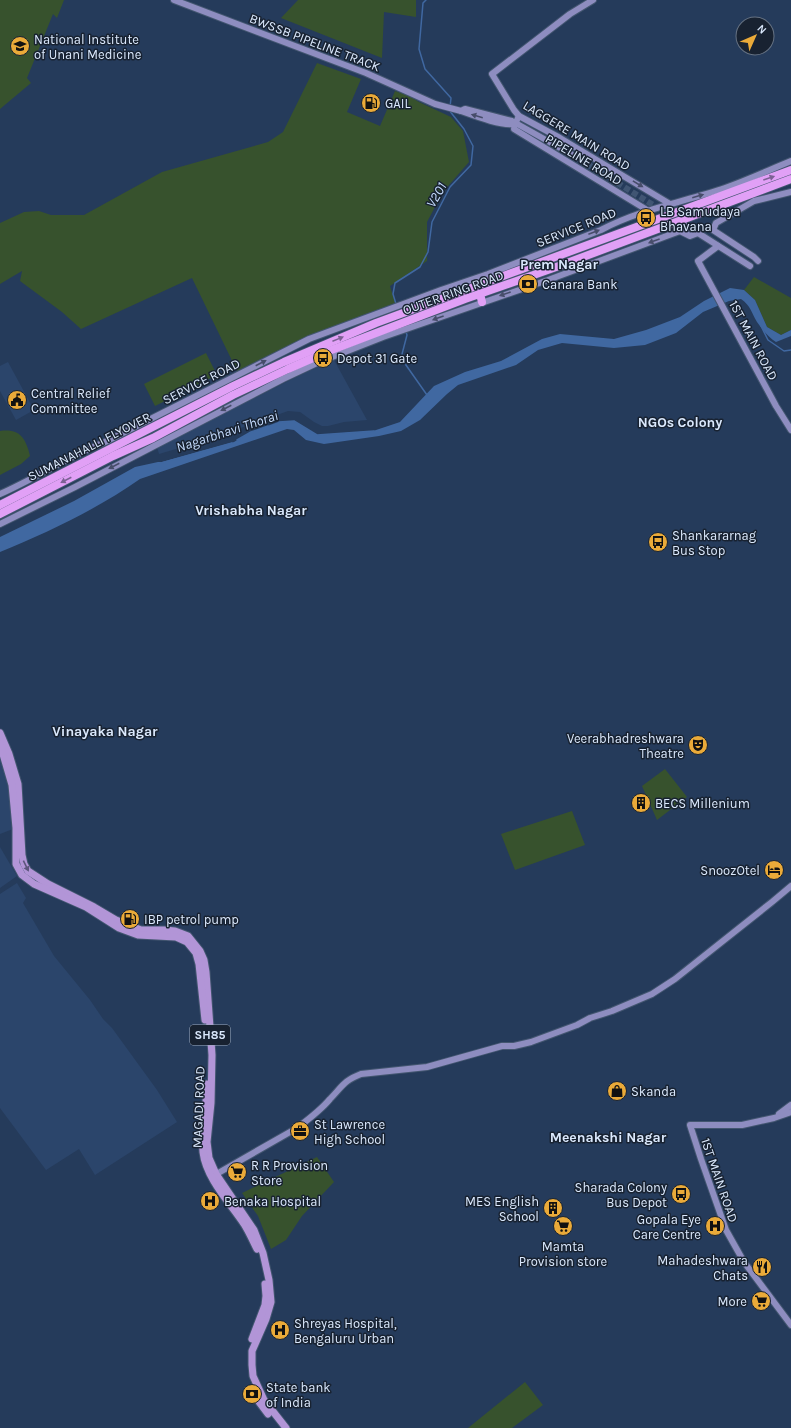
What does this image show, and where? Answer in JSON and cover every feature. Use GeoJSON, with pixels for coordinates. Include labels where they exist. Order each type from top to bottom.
{"type":"FeatureCollection","features":[{"type":"Feature","properties":{"kind":"highway","name":"OUTER RING ROAD"},"geometry":{"type":"LineString","coordinates":[[153,438],[184,425],[233,395],[401,322],[490,278],[791,170]]}},
{"type":"Feature","properties":{"kind":"highway","name":"OUTER RING ROAD"},"geometry":{"type":"LineString","coordinates":[[189,409],[284,362],[401,322],[481,298],[560,266],[791,179]]}},
{"type":"Feature","properties":{"kind":"highway"},"geometry":{"type":"LineString","coordinates":[[395,307],[401,322]]}},
{"type":"Feature","properties":{"kind":"highway","name":"SUMANAHALLI FLYOVER"},"geometry":{"type":"LineString","coordinates":[[2,509],[189,409]]}},
{"type":"Feature","properties":{"kind":"highway"},"geometry":{"type":"LineString","coordinates":[[168,410],[172,418]]}},
{"type":"Feature","properties":{"kind":"highway"},"geometry":{"type":"LineString","coordinates":[[149,448],[153,438]]}},
{"type":"Feature","properties":{"kind":"highway","name":"SUMANAHALLI FLYOVER"},"geometry":{"type":"LineString","coordinates":[[2,509],[153,438]]}},
{"type":"Feature","properties":{"kind":"main road","name":"MAGADI ROAD"},"geometry":{"type":"LineString","coordinates":[[0,733],[9,754],[18,784],[22,855],[24,864],[28,871],[48,884],[116,920],[141,930],[175,931],[188,936],[200,951],[204,960],[212,1055],[211,1103],[207,1142],[209,1158],[223,1196],[245,1226],[257,1248],[263,1270],[266,1305],[248,1354],[248,1374],[251,1385],[259,1402],[280,1428]]}},
{"type":"Feature","properties":{"kind":"main road","name":"MAGADI ROAD"},"geometry":{"type":"LineString","coordinates":[[0,744],[12,785],[16,828],[16,864],[22,875],[34,884],[86,908],[119,928],[138,935],[180,938],[187,942],[196,953],[202,982],[206,1027],[207,1088],[202,1130],[203,1153],[206,1164],[254,1230],[263,1253],[269,1280],[271,1302],[266,1319],[252,1351],[253,1376],[264,1400],[286,1428]]}},
{"type":"Feature","properties":{"kind":"street","name":"BWSSB PIPELINE TRACK"},"geometry":{"type":"LineString","coordinates":[[174,0],[366,72],[397,85],[435,104],[499,122],[515,124]]}},
{"type":"Feature","properties":{"kind":"street","name":"LAGGERE MAIN ROAD"},"geometry":{"type":"LineString","coordinates":[[593,0],[570,14],[492,74],[514,110],[520,116],[560,138],[670,204]]}},
{"type":"Feature","properties":{"kind":"street"},"geometry":{"type":"LineString","coordinates":[[520,116],[515,124],[572,154]]}},
{"type":"Feature","properties":{"kind":"street","name":"PIPELINE ROAD"},"geometry":{"type":"LineString","coordinates":[[515,124],[514,130],[647,210]]}},
{"type":"Feature","properties":{"kind":"street","name":"SERVICE ROAD"},"geometry":{"type":"LineString","coordinates":[[0,494],[25,483],[76,454],[105,442],[309,339],[395,307],[490,278],[618,221],[647,210],[726,188],[791,161]]}},
{"type":"Feature","properties":{"kind":"street"},"geometry":{"type":"LineString","coordinates":[[758,261],[713,230],[714,226],[716,223],[754,201],[791,192]]}},
{"type":"Feature","properties":{"kind":"street"},"geometry":{"type":"LineString","coordinates":[[687,226],[750,266]]}},
{"type":"Feature","properties":{"kind":"street"},"geometry":{"type":"LineString","coordinates":[[481,298],[548,280],[680,231],[690,236],[698,233]]}},
{"type":"Feature","properties":{"kind":"street","name":"1ST MAIN ROAD"},"geometry":{"type":"LineString","coordinates":[[718,246],[698,260],[791,430]]}},
{"type":"Feature","properties":{"kind":"street"},"geometry":{"type":"LineString","coordinates":[[0,524],[68,491],[149,448],[184,425]]}},
{"type":"Feature","properties":{"kind":"street"},"geometry":{"type":"LineString","coordinates":[[214,1175],[297,1128],[331,1099],[340,1087],[351,1078],[361,1074],[427,1066],[502,1046],[514,1046],[532,1042],[652,994],[679,975],[791,886]]}},
{"type":"Feature","properties":{"kind":"street"},"geometry":{"type":"LineString","coordinates":[[774,1118],[791,1105]]}},
{"type":"Feature","properties":{"kind":"street","name":"1ST MAIN ROAD"},"geometry":{"type":"LineString","coordinates":[[791,1112],[774,1118],[742,1125],[690,1125],[726,1230],[744,1262],[791,1325]]}},
{"type":"Feature","properties":{"kind":"shaded area","name":"Nagarbhavi Thorai"},"geometry":{"type":"Polygon","coordinates":[[[730,288],[744,290],[755,300],[767,327],[781,335],[791,330],[791,336],[776,342],[773,340],[761,328],[749,307],[741,299],[729,301],[703,312],[676,333],[645,345],[614,348],[562,343],[538,350],[516,365],[458,385],[420,420],[401,431],[379,436],[324,444],[306,440],[294,430],[287,429],[140,479],[90,510],[36,537],[0,552],[0,537],[74,501],[135,467],[162,462],[234,442],[251,432],[278,422],[294,421],[317,435],[373,431],[400,422],[434,386],[465,372],[501,361],[542,339],[560,334],[614,339],[646,330],[680,317],[704,301],[730,288]]]}},
{"type":"Feature","properties":{"kind":"shaded area"},"geometry":{"type":"Polygon","coordinates":[[[334,360],[367,420],[322,426],[300,412],[288,411],[210,439],[159,454],[157,447],[304,373],[334,360]]]}},
{"type":"Feature","properties":{"kind":"shaded area","name":"Central Relief Committee"},"geometry":{"type":"Polygon","coordinates":[[[8,362],[34,410],[16,420],[0,391],[0,366],[8,362]]]}},
{"type":"Feature","properties":{"kind":"shaded area"},"geometry":{"type":"Polygon","coordinates":[[[0,751],[9,790],[13,829],[0,834],[0,751]]]}},
{"type":"Feature","properties":{"kind":"shaded area"},"geometry":{"type":"Polygon","coordinates":[[[0,847],[17,876],[0,888],[0,847]]]}},
{"type":"Feature","properties":{"kind":"shaded area"},"geometry":{"type":"Polygon","coordinates":[[[17,883],[26,898],[23,903],[54,956],[90,1000],[103,1019],[112,1028],[157,1090],[177,1122],[95,1175],[79,1149],[46,1170],[0,1108],[0,894],[17,883]]]}},
{"type":"Feature","properties":{"kind":"green space","name":"National Institute of Unani Medicine"},"geometry":{"type":"Polygon","coordinates":[[[0,0],[64,0],[57,18],[53,14],[27,78],[31,83],[0,109],[0,0]]]}},
{"type":"Feature","properties":{"kind":"green space"},"geometry":{"type":"Polygon","coordinates":[[[298,0],[416,0],[416,17],[384,12],[382,58],[281,18],[298,0]]]}},
{"type":"Feature","properties":{"kind":"green space"},"geometry":{"type":"Polygon","coordinates":[[[317,63],[361,79],[347,112],[380,126],[395,91],[409,96],[451,117],[463,131],[469,162],[443,192],[427,222],[427,261],[390,286],[395,303],[308,336],[237,371],[192,278],[81,329],[62,312],[20,281],[22,271],[0,284],[0,223],[24,212],[39,211],[51,215],[84,215],[162,172],[268,142],[283,132],[317,63]]]}},
{"type":"Feature","properties":{"kind":"green space"},"geometry":{"type":"Polygon","coordinates":[[[754,277],[791,298],[791,330],[781,335],[767,327],[755,300],[744,290],[754,277]]]}},
{"type":"Feature","properties":{"kind":"green space"},"geometry":{"type":"Polygon","coordinates":[[[206,353],[217,375],[155,406],[144,384],[206,353]]]}},
{"type":"Feature","properties":{"kind":"green space"},"geometry":{"type":"Polygon","coordinates":[[[0,431],[13,431],[21,436],[26,444],[30,456],[21,464],[0,475],[0,431]]]}},
{"type":"Feature","properties":{"kind":"green space"},"geometry":{"type":"Polygon","coordinates":[[[665,769],[687,797],[657,820],[642,786],[665,769]]]}},
{"type":"Feature","properties":{"kind":"green space"},"geometry":{"type":"Polygon","coordinates":[[[572,811],[585,845],[515,870],[501,834],[572,811]]]}},
{"type":"Feature","properties":{"kind":"green space"},"geometry":{"type":"Polygon","coordinates":[[[317,1157],[334,1182],[302,1216],[286,1240],[271,1249],[258,1216],[242,1193],[317,1157]]]}},
{"type":"Feature","properties":{"kind":"green space"},"geometry":{"type":"Polygon","coordinates":[[[525,1382],[543,1405],[512,1428],[468,1428],[525,1382]]]}},
{"type":"Feature","properties":{"kind":"waterway","name":"V201"},"geometry":{"type":"LineString","coordinates":[[426,0],[423,3],[419,49],[425,69],[451,98],[450,107]]}},
{"type":"Feature","properties":{"kind":"waterway","name":"V201"},"geometry":{"type":"LineString","coordinates":[[396,304],[393,294],[395,283],[420,267],[428,252],[432,222],[450,187],[471,165],[473,146],[464,129],[449,110]]}},
{"type":"Feature","properties":{"kind":"waterway","name":"Nagarbhavi Thorai"},"geometry":{"type":"LineString","coordinates":[[761,326],[768,340],[784,351],[791,350]]}},
{"type":"Feature","properties":{"kind":"waterway","name":"V201"},"geometry":{"type":"LineString","coordinates":[[406,332],[407,335],[401,358],[427,395]]}},
{"type":"Feature","properties":{"kind":"waterway","name":"Nagarbhavi Thorai"},"geometry":{"type":"LineString","coordinates":[[279,422],[294,421],[317,435],[374,431]]}},
{"type":"Feature","properties":{"kind":"waterway","name":"Nagarbhavi Thorai"},"geometry":{"type":"LineString","coordinates":[[237,440],[251,432],[268,426]]}},
{"type":"Feature","properties":{"kind":"waterway","name":"Nagarbhavi Thorai"},"geometry":{"type":"LineString","coordinates":[[161,463],[232,443]]}},
{"type":"Feature","properties":{"kind":"tunnel"},"geometry":{"type":"LineString","coordinates":[[571,154],[687,226]]}},
{"type":"Feature","properties":{"kind":"place","name":"National Institute of Unani Medicine"},"geometry":{"type":"Point","coordinates":[20,46]}},
{"type":"Feature","properties":{"kind":"place","name":"GAIL"},"geometry":{"type":"Point","coordinates":[371,103]}},
{"type":"Feature","properties":{"kind":"place","name":"LB Samudaya Bhavana"},"geometry":{"type":"Point","coordinates":[646,218]}},
{"type":"Feature","properties":{"kind":"place","name":"Canara Bank"},"geometry":{"type":"Point","coordinates":[528,284]}},
{"type":"Feature","properties":{"kind":"place","name":"Depot 31 Gate"},"geometry":{"type":"Point","coordinates":[323,358]}},
{"type":"Feature","properties":{"kind":"place","name":"Central Relief Committee"},"geometry":{"type":"Point","coordinates":[17,400]}},
{"type":"Feature","properties":{"kind":"place","name":"Shankararnag Bus Stop"},"geometry":{"type":"Point","coordinates":[658,542]}},
{"type":"Feature","properties":{"kind":"place","name":"Veerabhadreshwara Theatre"},"geometry":{"type":"Point","coordinates":[698,745]}},
{"type":"Feature","properties":{"kind":"place","name":"BECS Millenium"},"geometry":{"type":"Point","coordinates":[641,803]}},
{"type":"Feature","properties":{"kind":"place","name":"SnoozOtel"},"geometry":{"type":"Point","coordinates":[774,870]}},
{"type":"Feature","properties":{"kind":"place","name":"IBP petrol pump"},"geometry":{"type":"Point","coordinates":[130,919]}},
{"type":"Feature","properties":{"kind":"place","name":"Skanda"},"geometry":{"type":"Point","coordinates":[617,1091]}},
{"type":"Feature","properties":{"kind":"place","name":"St Lawrence High School"},"geometry":{"type":"Point","coordinates":[300,1131]}},
{"type":"Feature","properties":{"kind":"place","name":"R R Provision Store"},"geometry":{"type":"Point","coordinates":[237,1172]}},
{"type":"Feature","properties":{"kind":"place","name":"Sharada Colony Bus Depot"},"geometry":{"type":"Point","coordinates":[681,1194]}},
{"type":"Feature","properties":{"kind":"place","name":"Benaka Hospital"},"geometry":{"type":"Point","coordinates":[210,1201]}},
{"type":"Feature","properties":{"kind":"place","name":"MES English School"},"geometry":{"type":"Point","coordinates":[553,1208]}},
{"type":"Feature","properties":{"kind":"place","name":"Mamta Provision store"},"geometry":{"type":"Point","coordinates":[563,1226]}},
{"type":"Feature","properties":{"kind":"place","name":"Gopala Eye Care Centre"},"geometry":{"type":"Point","coordinates":[715,1226]}},
{"type":"Feature","properties":{"kind":"place","name":"Mahadeshwara Chats"},"geometry":{"type":"Point","coordinates":[762,1267]}},
{"type":"Feature","properties":{"kind":"place","name":"More"},"geometry":{"type":"Point","coordinates":[761,1301]}},
{"type":"Feature","properties":{"kind":"place","name":"Shreyas Hospital, Bengaluru Urban"},"geometry":{"type":"Point","coordinates":[280,1330]}},
{"type":"Feature","properties":{"kind":"place","name":"State bank of India"},"geometry":{"type":"Point","coordinates":[252,1394]}},
{"type":"Feature","properties":{"kind":"district","name":"Prem Nagar"},"geometry":{"type":"Point","coordinates":[559,264]}},
{"type":"Feature","properties":{"kind":"district","name":"NGOs Colony"},"geometry":{"type":"Point","coordinates":[680,422]}},
{"type":"Feature","properties":{"kind":"district","name":"Vrishabha Nagar"},"geometry":{"type":"Point","coordinates":[251,510]}},
{"type":"Feature","properties":{"kind":"district","name":"Vinayaka Nagar"},"geometry":{"type":"Point","coordinates":[105,731]}},
{"type":"Feature","properties":{"kind":"district","name":"Meenakshi Nagar"},"geometry":{"type":"Point","coordinates":[608,1137]}}]}
